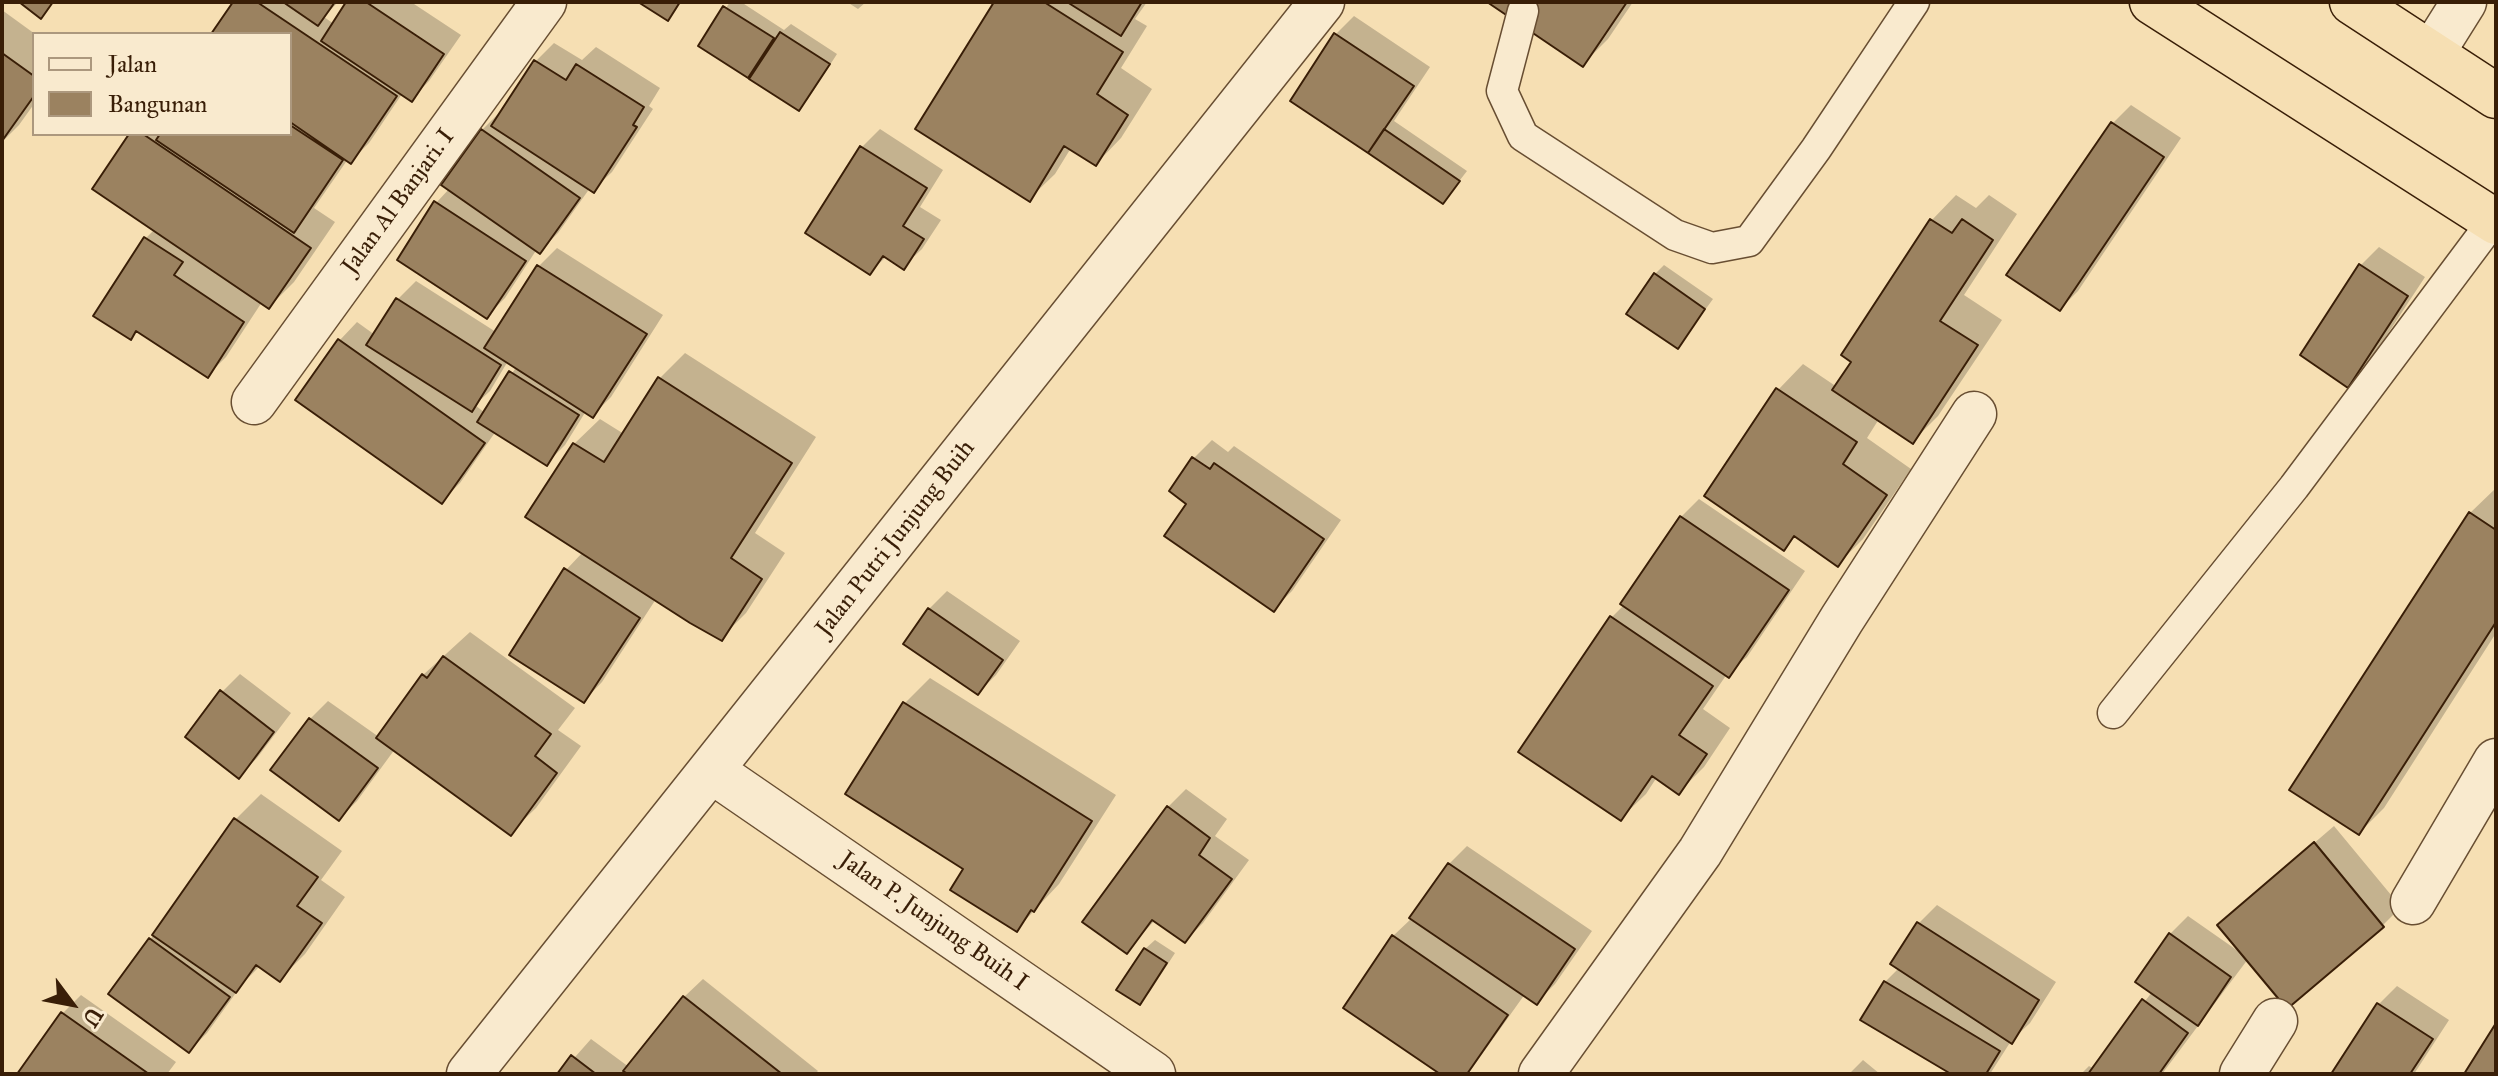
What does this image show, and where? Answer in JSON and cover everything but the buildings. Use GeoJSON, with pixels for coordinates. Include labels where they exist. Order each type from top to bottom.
{"type":"FeatureCollection","features":[{"type":"Feature","properties":{"kind":"highway"},"geometry":{"type":"LineString","coordinates":[[2152,2],[2495,222]]}},
{"type":"Feature","properties":{"kind":"highway"},"geometry":{"type":"LineString","coordinates":[[2352,2],[2496,96]]}},
{"type":"Feature","properties":{"kind":"street","name":"Jalan Al Banjari. I"},"geometry":{"type":"LineString","coordinates":[[254,402],[544,2]]}},
{"type":"Feature","properties":{"kind":"street","name":"Jalan Putri Junjung Buih"},"geometry":{"type":"LineString","coordinates":[[469,1074],[1322,2]]}},
{"type":"Feature","properties":{"kind":"street"},"geometry":{"type":"LineString","coordinates":[[2432,53],[2464,2]]}},
{"type":"Feature","properties":{"kind":"street"},"geometry":{"type":"LineString","coordinates":[[1541,1074],[1700,852],[1842,619],[1974,414]]}},
{"type":"Feature","properties":{"kind":"street"},"geometry":{"type":"LineString","coordinates":[[2413,902],[2496,761]]}},
{"type":"Feature","properties":{"kind":"street","name":"Jalan P. Junjung Buih I"},"geometry":{"type":"LineString","coordinates":[[712,771],[1153,1074]]}},
{"type":"Feature","properties":{"kind":"street"},"geometry":{"type":"LineString","coordinates":[[2242,1074],[2275,1021]]}},
{"type":"Feature","properties":{"kind":"lane"},"geometry":{"type":"LineString","coordinates":[[1523,11],[1502,91],[1523,136],[1675,235],[1712,248],[1749,241],[1816,149],[1914,2]]}},
{"type":"Feature","properties":{"kind":"lane"},"geometry":{"type":"LineString","coordinates":[[2113,713],[2294,487],[2495,222]]}}]}
